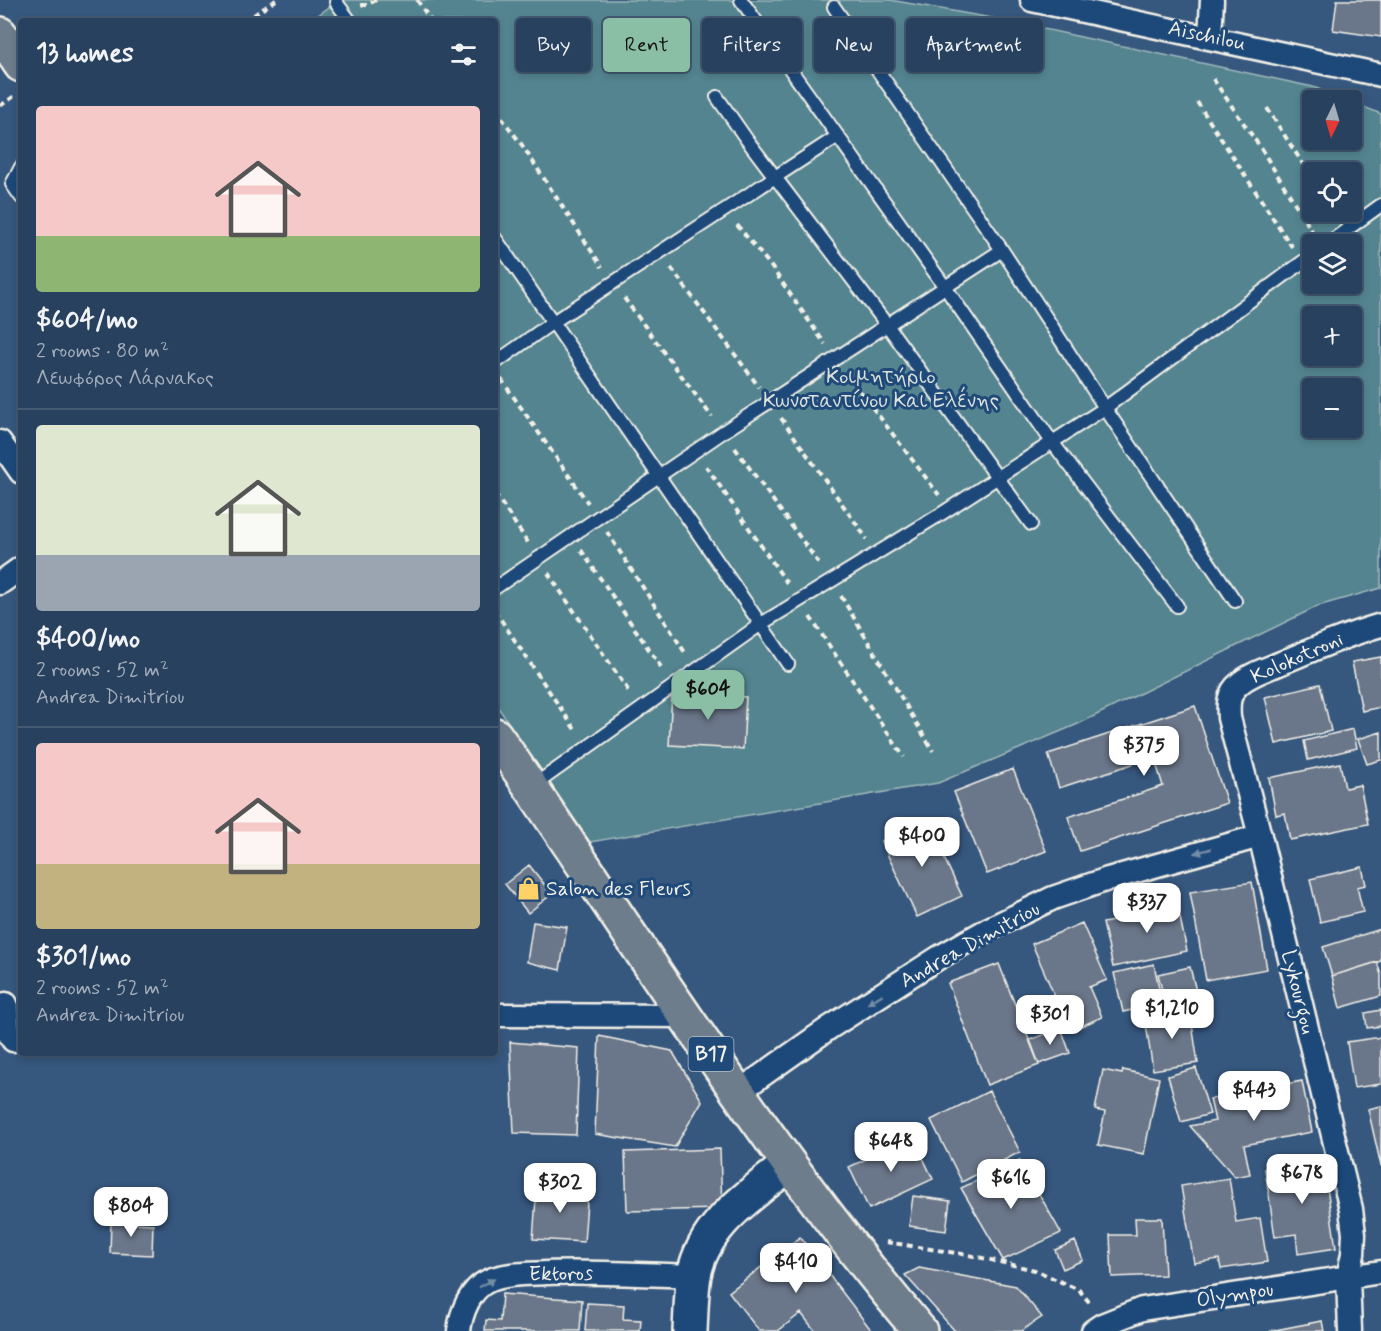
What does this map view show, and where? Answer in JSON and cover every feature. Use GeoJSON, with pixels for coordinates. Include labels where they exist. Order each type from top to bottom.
{"type":"FeatureCollection","features":[{"type":"Feature","properties":{"kind":"main road"},"geometry":{"type":"LineString","coordinates":[[0,34],[18,61]]}},
{"type":"Feature","properties":{"kind":"main road","name":"B17"},"geometry":{"type":"LineString","coordinates":[[498,739],[788,1165],[920,1331]]}},
{"type":"Feature","properties":{"kind":"street","name":"Aischilou"},"geometry":{"type":"LineString","coordinates":[[1032,0],[1381,75]]}},
{"type":"Feature","properties":{"kind":"street"},"geometry":{"type":"LineString","coordinates":[[1210,37],[1212,0]]}},
{"type":"Feature","properties":{"kind":"street"},"geometry":{"type":"LineString","coordinates":[[0,442],[18,468]]}},
{"type":"Feature","properties":{"kind":"street"},"geometry":{"type":"LineString","coordinates":[[0,583],[18,570]]}},
{"type":"Feature","properties":{"kind":"street","name":"Kolokotroni"},"geometry":{"type":"LineString","coordinates":[[1235,743],[1228,706],[1230,695],[1239,684],[1257,673],[1349,634],[1381,625]]}},
{"type":"Feature","properties":{"kind":"street","name":"Lykourgou"},"geometry":{"type":"LineString","coordinates":[[1235,743],[1351,1209],[1354,1233],[1353,1254],[1348,1277],[1350,1331]]}},
{"type":"Feature","properties":{"kind":"street","name":"Andrea Dimitriou"},"geometry":{"type":"LineString","coordinates":[[737,1093],[829,1028],[939,958],[997,925],[1053,898],[1108,879],[1260,836]]}},
{"type":"Feature","properties":{"kind":"street"},"geometry":{"type":"LineString","coordinates":[[9,1004],[8,1032],[11,1040]]}},
{"type":"Feature","properties":{"kind":"street"},"geometry":{"type":"LineString","coordinates":[[498,1015],[686,1016]]}},
{"type":"Feature","properties":{"kind":"street"},"geometry":{"type":"LineString","coordinates":[[690,1331],[694,1276],[699,1257],[716,1227],[788,1165]]}},
{"type":"Feature","properties":{"kind":"street","name":"Ektoros"},"geometry":{"type":"LineString","coordinates":[[459,1331],[463,1312],[476,1290],[486,1282],[502,1277],[564,1272],[694,1276]]}},
{"type":"Feature","properties":{"kind":"street","name":"Olympou"},"geometry":{"type":"LineString","coordinates":[[1100,1327],[1142,1309],[1381,1272]]}},
{"type":"Feature","properties":{"kind":"lane"},"geometry":{"type":"LineString","coordinates":[[741,0],[1052,442],[1177,606]]}},
{"type":"Feature","properties":{"kind":"lane"},"geometry":{"type":"LineString","coordinates":[[336,2],[348,18]]}},
{"type":"Feature","properties":{"kind":"lane"},"geometry":{"type":"LineString","coordinates":[[834,7],[1002,250],[1235,601]]}},
{"type":"Feature","properties":{"kind":"lane"},"geometry":{"type":"LineString","coordinates":[[717,97],[775,178],[887,325],[1031,524]]}},
{"type":"Feature","properties":{"kind":"lane"},"geometry":{"type":"LineString","coordinates":[[498,361],[553,322],[838,135]]}},
{"type":"Feature","properties":{"kind":"lane"},"geometry":{"type":"LineString","coordinates":[[18,173],[12,184],[18,193]]}},
{"type":"Feature","properties":{"kind":"lane"},"geometry":{"type":"LineString","coordinates":[[1341,234],[1381,205]]}},
{"type":"Feature","properties":{"kind":"lane"},"geometry":{"type":"LineString","coordinates":[[498,241],[788,664]]}},
{"type":"Feature","properties":{"kind":"lane"},"geometry":{"type":"LineString","coordinates":[[498,586],[658,476],[1002,250]]}},
{"type":"Feature","properties":{"kind":"lane"},"geometry":{"type":"LineString","coordinates":[[531,787],[761,624],[1105,408],[1302,263]]}},
{"type":"Feature","properties":{"kind":"path"},"geometry":{"type":"LineString","coordinates":[[249,18],[276,0]]}},
{"type":"Feature","properties":{"kind":"path"},"geometry":{"type":"LineString","coordinates":[[417,0],[429,18]]}},
{"type":"Feature","properties":{"kind":"path"},"geometry":{"type":"LineString","coordinates":[[1213,79],[1260,147],[1314,234]]}},
{"type":"Feature","properties":{"kind":"path"},"geometry":{"type":"LineString","coordinates":[[0,106],[18,93]]}},
{"type":"Feature","properties":{"kind":"path"},"geometry":{"type":"LineString","coordinates":[[1197,102],[1302,252]]}},
{"type":"Feature","properties":{"kind":"path"},"geometry":{"type":"LineString","coordinates":[[1267,108],[1302,162]]}},
{"type":"Feature","properties":{"kind":"path"},"geometry":{"type":"LineString","coordinates":[[498,498],[640,709]]}},
{"type":"Feature","properties":{"kind":"path"},"geometry":{"type":"LineString","coordinates":[[571,535],[673,686]]}},
{"type":"Feature","properties":{"kind":"path"},"geometry":{"type":"LineString","coordinates":[[498,615],[586,747]]}},
{"type":"Feature","properties":{"kind":"path"},"geometry":{"type":"LineString","coordinates":[[847,1239],[903,1243],[969,1254],[1035,1270],[1080,1290],[1100,1327]]}},
{"type":"Feature","properties":{"kind":"green space","name":"Κοιμητήριο Κωνσταντίνου Και Ελένης"},"geometry":{"type":"Polygon","coordinates":[[[339,0],[890,0],[991,18],[906,18],[906,72],[1043,72],[1043,29],[1321,90],[1302,90],[1302,150],[1362,150],[1362,106],[1381,114],[1381,588],[1318,606],[1078,724],[938,783],[590,842],[498,707],[498,18],[314,18],[339,0]]]}},
{"type":"Feature","properties":{"kind":"building"},"geometry":{"type":"Polygon","coordinates":[[[1337,0],[1381,0],[1381,37],[1333,30],[1337,0]]]}},
{"type":"Feature","properties":{"kind":"building"},"geometry":{"type":"Polygon","coordinates":[[[1381,657],[1381,707],[1362,711],[1352,662],[1381,657]]]}},
{"type":"Feature","properties":{"kind":"building"},"geometry":{"type":"Polygon","coordinates":[[[1320,684],[1331,731],[1276,744],[1265,697],[1320,684]]]}},
{"type":"Feature","properties":{"kind":"building"},"geometry":{"type":"Polygon","coordinates":[[[672,693],[746,697],[743,749],[669,745],[672,693]]]}},
{"type":"Feature","properties":{"kind":"building"},"geometry":{"type":"Polygon","coordinates":[[[1195,706],[1227,803],[1080,851],[1068,817],[1163,786],[1154,757],[1059,788],[1048,754],[1195,706]]]}},
{"type":"Feature","properties":{"kind":"building"},"geometry":{"type":"Polygon","coordinates":[[[1353,729],[1357,748],[1308,760],[1304,741],[1353,729]]]}},
{"type":"Feature","properties":{"kind":"building"},"geometry":{"type":"Polygon","coordinates":[[[1381,732],[1381,760],[1367,764],[1358,739],[1381,732]]]}},
{"type":"Feature","properties":{"kind":"building"},"geometry":{"type":"Polygon","coordinates":[[[1340,763],[1345,788],[1360,785],[1368,824],[1290,840],[1285,813],[1276,815],[1269,778],[1340,763]]]}},
{"type":"Feature","properties":{"kind":"building"},"geometry":{"type":"Polygon","coordinates":[[[1013,769],[1046,851],[987,874],[954,792],[1013,769]]]}},
{"type":"Feature","properties":{"kind":"building"},"geometry":{"type":"Polygon","coordinates":[[[926,820],[962,896],[917,917],[881,841],[926,820]]]}},
{"type":"Feature","properties":{"kind":"building","name":"Salon des Fleurs"},"geometry":{"type":"Polygon","coordinates":[[[529,865],[552,894],[528,913],[505,884],[529,865]]]}},
{"type":"Feature","properties":{"kind":"building"},"geometry":{"type":"Polygon","coordinates":[[[1362,867],[1366,885],[1357,887],[1363,912],[1320,922],[1310,879],[1362,867]]]}},
{"type":"Feature","properties":{"kind":"building"},"geometry":{"type":"Polygon","coordinates":[[[1252,882],[1267,969],[1206,980],[1190,892],[1252,882]]]}},
{"type":"Feature","properties":{"kind":"building"},"geometry":{"type":"Polygon","coordinates":[[[1174,889],[1187,951],[1113,967],[1103,923],[1164,911],[1160,892],[1174,889]]]}},
{"type":"Feature","properties":{"kind":"building"},"geometry":{"type":"Polygon","coordinates":[[[533,922],[567,927],[560,970],[527,962],[533,922]]]}},
{"type":"Feature","properties":{"kind":"building"},"geometry":{"type":"Polygon","coordinates":[[[1082,923],[1107,980],[1089,987],[1102,1017],[1070,1031],[1032,944],[1082,923]]]}},
{"type":"Feature","properties":{"kind":"building"},"geometry":{"type":"Polygon","coordinates":[[[1381,929],[1381,961],[1332,976],[1323,947],[1381,929]]]}},
{"type":"Feature","properties":{"kind":"building"},"geometry":{"type":"Polygon","coordinates":[[[1377,962],[1381,975],[1381,996],[1340,1008],[1332,976],[1377,962]]]}},
{"type":"Feature","properties":{"kind":"building"},"geometry":{"type":"Polygon","coordinates":[[[999,964],[1039,1065],[987,1085],[948,983],[999,964]]]}},
{"type":"Feature","properties":{"kind":"building"},"geometry":{"type":"Polygon","coordinates":[[[1154,964],[1162,1003],[1123,1012],[1114,973],[1154,964]]]}},
{"type":"Feature","properties":{"kind":"building"},"geometry":{"type":"Polygon","coordinates":[[[1190,967],[1197,995],[1165,1002],[1158,974],[1190,967]]]}},
{"type":"Feature","properties":{"kind":"building"},"geometry":{"type":"Polygon","coordinates":[[[1381,1010],[1381,1026],[1367,1028],[1365,1013],[1381,1010]]]}},
{"type":"Feature","properties":{"kind":"building"},"geometry":{"type":"Polygon","coordinates":[[[1190,1011],[1198,1063],[1153,1070],[1145,1018],[1190,1011]]]}},
{"type":"Feature","properties":{"kind":"building"},"geometry":{"type":"Polygon","coordinates":[[[1061,1028],[1070,1053],[1039,1064],[1030,1040],[1061,1028]]]}},
{"type":"Feature","properties":{"kind":"building"},"geometry":{"type":"Polygon","coordinates":[[[599,1036],[672,1051],[702,1101],[675,1147],[595,1134],[599,1036]]]}},
{"type":"Feature","properties":{"kind":"building"},"geometry":{"type":"Polygon","coordinates":[[[1381,1037],[1381,1084],[1354,1088],[1347,1042],[1381,1037]]]}},
{"type":"Feature","properties":{"kind":"building"},"geometry":{"type":"Polygon","coordinates":[[[510,1042],[579,1048],[576,1135],[514,1133],[510,1042]]]}},
{"type":"Feature","properties":{"kind":"building"},"geometry":{"type":"Polygon","coordinates":[[[1196,1068],[1210,1114],[1181,1122],[1168,1076],[1196,1068]]]}},
{"type":"Feature","properties":{"kind":"building"},"geometry":{"type":"Polygon","coordinates":[[[1103,1070],[1122,1074],[1123,1070],[1159,1078],[1144,1154],[1098,1145],[1105,1112],[1095,1110],[1103,1070]]]}},
{"type":"Feature","properties":{"kind":"building"},"geometry":{"type":"Polygon","coordinates":[[[1302,1081],[1312,1132],[1244,1145],[1250,1174],[1235,1177],[1190,1126],[1215,1121],[1210,1099],[1302,1081]]]}},
{"type":"Feature","properties":{"kind":"building"},"geometry":{"type":"Polygon","coordinates":[[[989,1091],[1020,1152],[962,1182],[931,1120],[989,1091]]]}},
{"type":"Feature","properties":{"kind":"building"},"geometry":{"type":"Polygon","coordinates":[[[1381,1106],[1381,1166],[1368,1109],[1381,1106]]]}},
{"type":"Feature","properties":{"kind":"building"},"geometry":{"type":"Polygon","coordinates":[[[913,1137],[933,1179],[869,1209],[849,1167],[913,1137]]]}},
{"type":"Feature","properties":{"kind":"building"},"geometry":{"type":"Polygon","coordinates":[[[720,1149],[722,1209],[627,1211],[625,1152],[720,1149]]]}},
{"type":"Feature","properties":{"kind":"building"},"geometry":{"type":"Polygon","coordinates":[[[1020,1160],[1061,1233],[1003,1260],[961,1188],[1020,1160]]]}},
{"type":"Feature","properties":{"kind":"building"},"geometry":{"type":"Polygon","coordinates":[[[1323,1160],[1336,1248],[1298,1254],[1296,1234],[1275,1237],[1265,1169],[1323,1160]]]}},
{"type":"Feature","properties":{"kind":"building"},"geometry":{"type":"Polygon","coordinates":[[[1229,1178],[1236,1222],[1260,1218],[1267,1262],[1221,1269],[1219,1259],[1194,1263],[1181,1186],[1229,1178]]]}},
{"type":"Feature","properties":{"kind":"building"},"geometry":{"type":"Polygon","coordinates":[[[537,1185],[588,1189],[584,1242],[533,1239],[537,1185]]]}},
{"type":"Feature","properties":{"kind":"building"},"geometry":{"type":"Polygon","coordinates":[[[913,1196],[950,1201],[946,1231],[909,1226],[913,1196]]]}},
{"type":"Feature","properties":{"kind":"building"},"geometry":{"type":"Polygon","coordinates":[[[1135,1218],[1162,1218],[1165,1275],[1112,1277],[1110,1235],[1136,1235],[1135,1218]]]}},
{"type":"Feature","properties":{"kind":"building"},"geometry":{"type":"Polygon","coordinates":[[[111,1222],[153,1224],[152,1255],[110,1253],[111,1222]]]}},
{"type":"Feature","properties":{"kind":"building"},"geometry":{"type":"Polygon","coordinates":[[[800,1237],[872,1331],[815,1331],[801,1313],[778,1331],[759,1331],[729,1292],[800,1237]]]}},
{"type":"Feature","properties":{"kind":"building"},"geometry":{"type":"Polygon","coordinates":[[[1075,1241],[1083,1260],[1063,1269],[1055,1250],[1075,1241]]]}},
{"type":"Feature","properties":{"kind":"building"},"geometry":{"type":"Polygon","coordinates":[[[919,1268],[1016,1286],[1042,1317],[1021,1331],[955,1331],[905,1275],[919,1268]]]}},
{"type":"Feature","properties":{"kind":"building"},"geometry":{"type":"Polygon","coordinates":[[[502,1294],[582,1300],[580,1331],[485,1331],[486,1320],[500,1321],[502,1294]]]}},
{"type":"Feature","properties":{"kind":"building"},"geometry":{"type":"Polygon","coordinates":[[[587,1303],[624,1305],[623,1319],[641,1320],[640,1331],[585,1331],[587,1303]]]}},
{"type":"Feature","properties":{"kind":"building"},"geometry":{"type":"Polygon","coordinates":[[[1322,1321],[1324,1331],[1270,1331],[1322,1321]]]}},
{"type":"Feature","properties":{"kind":"place","name":"Salon des Fleurs"},"geometry":{"type":"Point","coordinates":[528,889]}}]}
